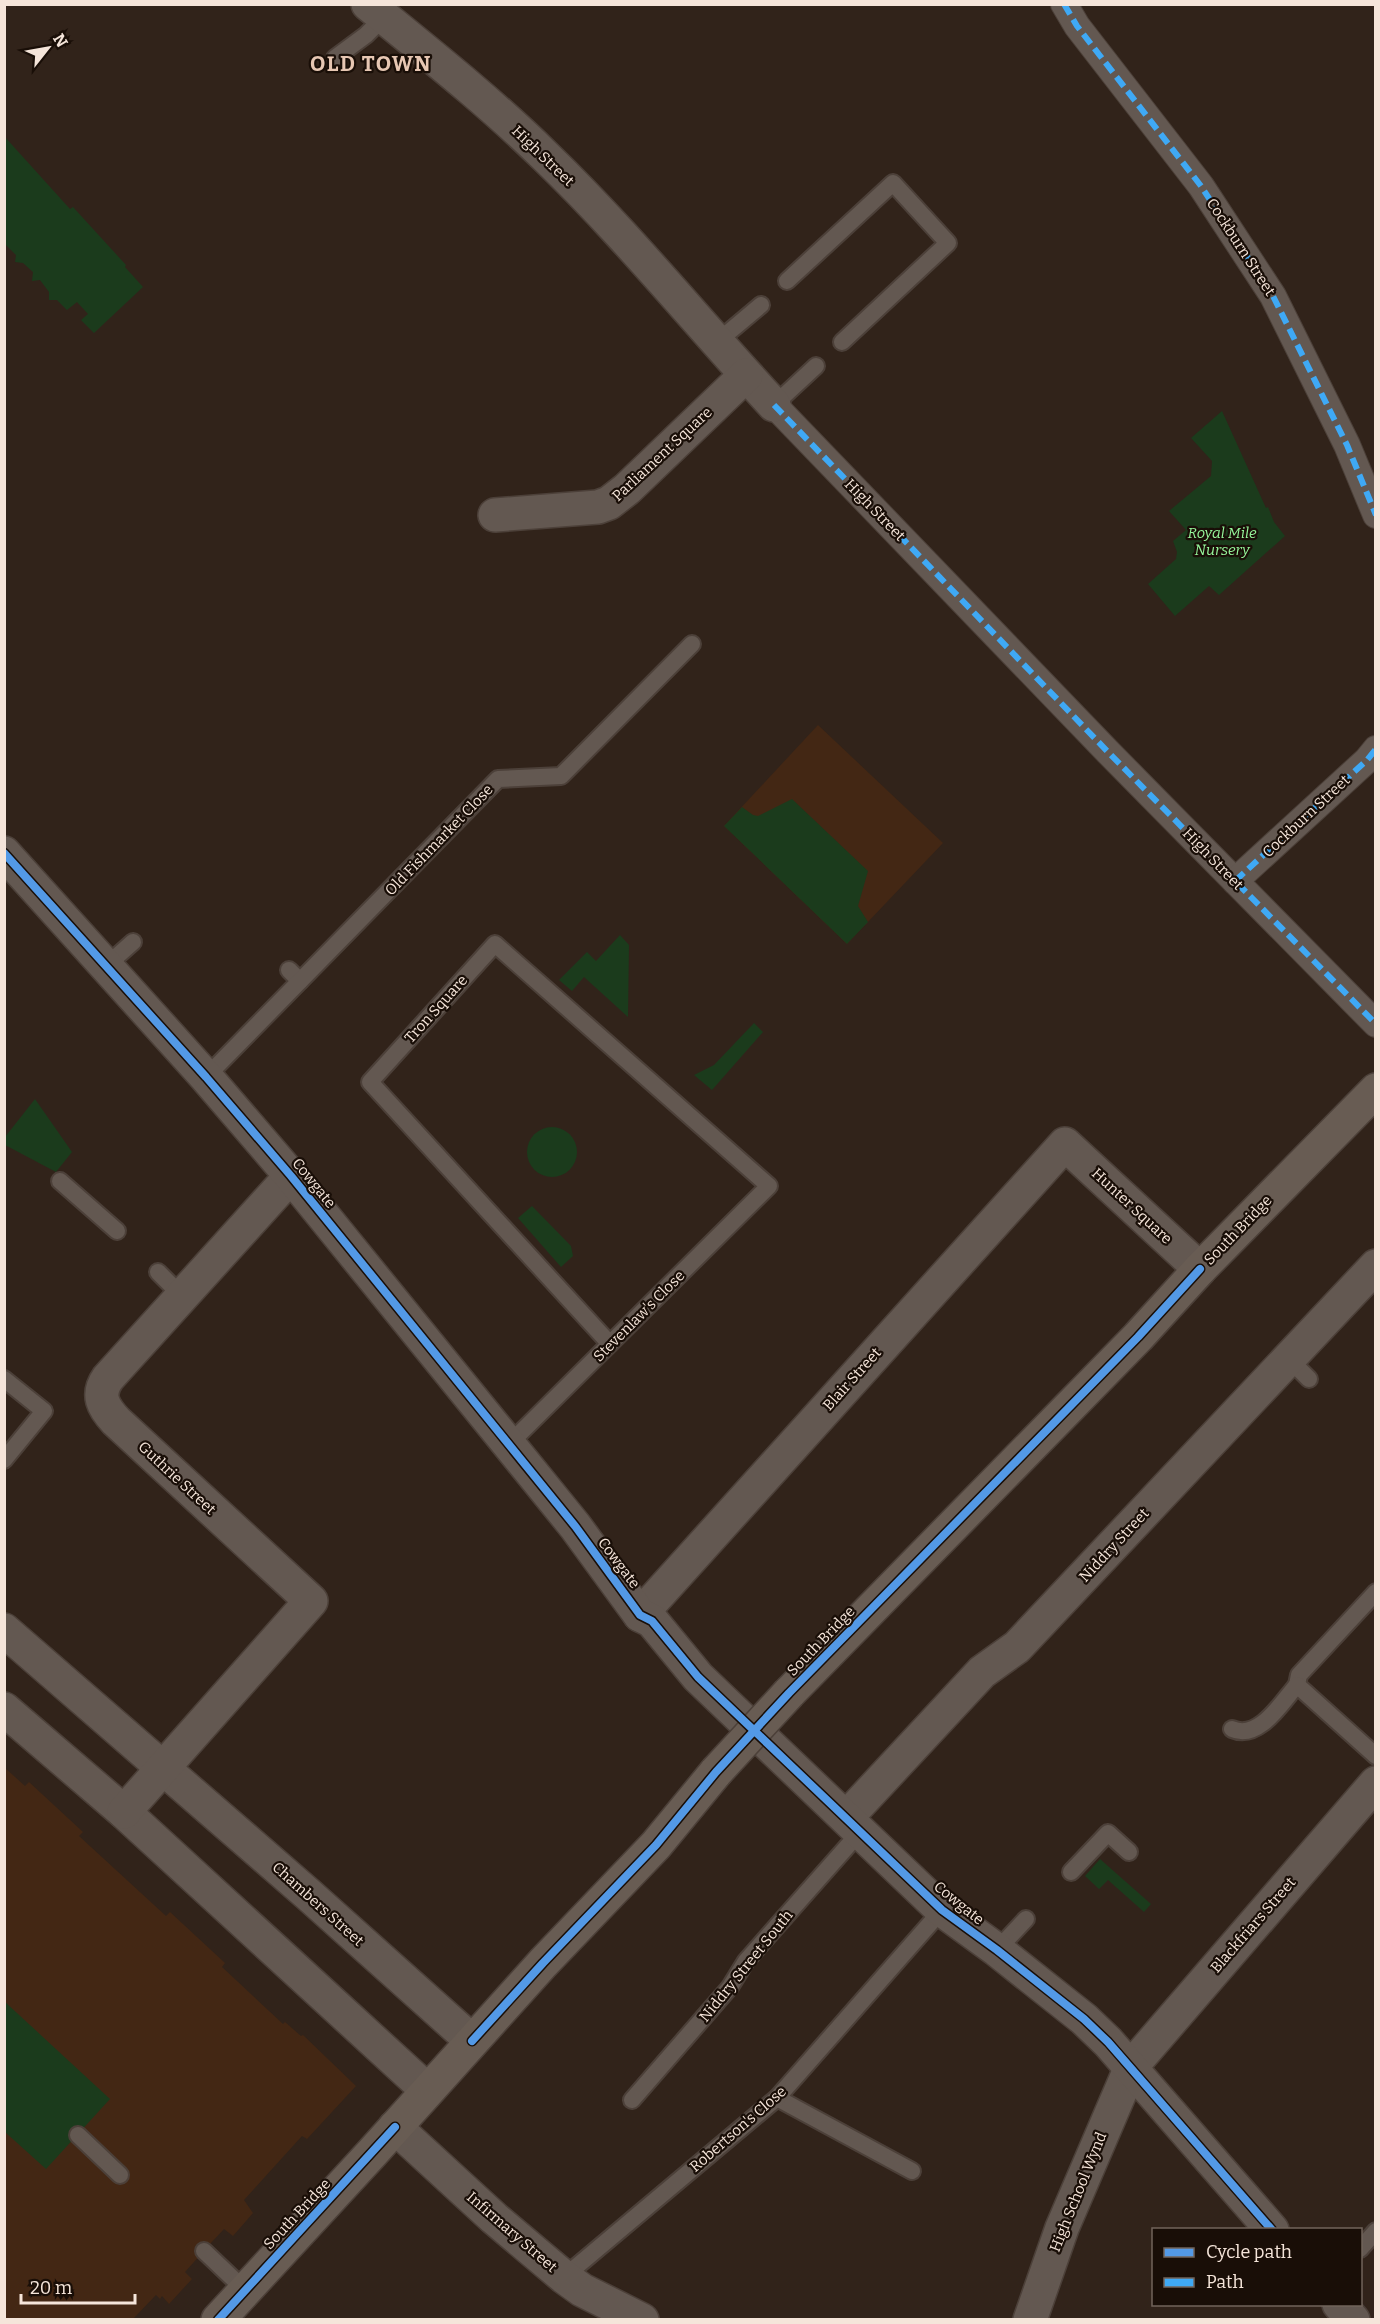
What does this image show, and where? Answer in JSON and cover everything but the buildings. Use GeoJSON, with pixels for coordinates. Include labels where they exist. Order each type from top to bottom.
{"type":"FeatureCollection","features":[{"type":"Feature","properties":{"kind":"main road","name":"South Bridge"},"geometry":{"type":"LineString","coordinates":[[218,2319],[543,1963],[656,1845],[716,1772],[789,1693],[1376,1090]]}},
{"type":"Feature","properties":{"kind":"street","name":"Cockburn Street"},"geometry":{"type":"LineString","coordinates":[[1064,4],[1077,26],[1201,186],[1273,296],[1347,445],[1376,515]]}},
{"type":"Feature","properties":{"kind":"street","name":"High Street"},"geometry":{"type":"LineString","coordinates":[[376,11],[544,155],[600,212],[774,405],[1173,818],[1376,1024]]}},
{"type":"Feature","properties":{"kind":"street","name":"Parliament Square"},"geometry":{"type":"LineString","coordinates":[[495,515],[598,507],[609,503],[627,489],[746,375]]}},
{"type":"Feature","properties":{"kind":"street","name":"Cockburn Street"},"geometry":{"type":"LineString","coordinates":[[1235,881],[1367,760],[1376,749]]}},
{"type":"Feature","properties":{"kind":"street","name":"Cowgate"},"geometry":{"type":"LineString","coordinates":[[4,853],[206,1077],[291,1176],[574,1526],[640,1615],[652,1621],[698,1677],[942,1910],[1084,2019],[1131,2067],[1271,2228]]}},
{"type":"Feature","properties":{"kind":"street","name":"Hunter Square"},"geometry":{"type":"LineString","coordinates":[[1065,1144],[1200,1269]]}},
{"type":"Feature","properties":{"kind":"street","name":"Blair Street"},"geometry":{"type":"LineString","coordinates":[[640,1615],[1065,1144]]}},
{"type":"Feature","properties":{"kind":"street","name":"Guthrie Street"},"geometry":{"type":"LineString","coordinates":[[162,1768],[311,1601],[116,1421],[101,1402],[104,1384],[181,1295],[291,1176]]}},
{"type":"Feature","properties":{"kind":"street","name":"Niddry Street"},"geometry":{"type":"LineString","coordinates":[[853,1825],[982,1672],[1017,1647],[1299,1369],[1376,1266]]}},
{"type":"Feature","properties":{"kind":"street","name":"Chambers Street"},"geometry":{"type":"LineString","coordinates":[[4,1630],[309,1894],[471,2041]]}},
{"type":"Feature","properties":{"kind":"street"},"geometry":{"type":"LineString","coordinates":[[4,1709],[123,1812],[427,2090]]}},
{"type":"Feature","properties":{"kind":"street"},"geometry":{"type":"LineString","coordinates":[[123,1812],[162,1768]]}},
{"type":"Feature","properties":{"kind":"street","name":"Blackfriars Street"},"geometry":{"type":"LineString","coordinates":[[1131,2067],[1376,1783]]}},
{"type":"Feature","properties":{"kind":"street","name":"High School Wynd"},"geometry":{"type":"LineString","coordinates":[[1030,2319],[1062,2228],[1131,2067]]}},
{"type":"Feature","properties":{"kind":"street","name":"Infirmary Street"},"geometry":{"type":"LineString","coordinates":[[395,2127],[494,2218],[564,2277],[582,2290],[642,2319]]}},
{"type":"Feature","properties":{"kind":"street"},"geometry":{"type":"LineString","coordinates":[[1341,2306],[1353,2319]]}},
{"type":"Feature","properties":{"kind":"lane"},"geometry":{"type":"LineString","coordinates":[[335,58],[366,35],[376,11]]}},
{"type":"Feature","properties":{"kind":"lane"},"geometry":{"type":"LineString","coordinates":[[787,281],[893,183],[948,243],[842,342]]}},
{"type":"Feature","properties":{"kind":"lane"},"geometry":{"type":"LineString","coordinates":[[717,342],[761,305]]}},
{"type":"Feature","properties":{"kind":"lane"},"geometry":{"type":"LineString","coordinates":[[774,405],[816,366]]}},
{"type":"Feature","properties":{"kind":"lane","name":"Old Fishmarket Close"},"geometry":{"type":"LineString","coordinates":[[206,1077],[295,976],[498,779],[561,776],[692,644]]}},
{"type":"Feature","properties":{"kind":"lane"},"geometry":{"type":"LineString","coordinates":[[106,966],[134,942]]}},
{"type":"Feature","properties":{"kind":"lane","name":"Tron Square"},"geometry":{"type":"LineString","coordinates":[[610,1344],[370,1082],[495,944],[769,1186]]}},
{"type":"Feature","properties":{"kind":"lane"},"geometry":{"type":"LineString","coordinates":[[60,1181],[117,1231]]}},
{"type":"Feature","properties":{"kind":"lane","name":"Stevenlaw's Close"},"geometry":{"type":"LineString","coordinates":[[508,1445],[769,1186]]}},
{"type":"Feature","properties":{"kind":"lane"},"geometry":{"type":"LineString","coordinates":[[158,1272],[181,1295]]}},
{"type":"Feature","properties":{"kind":"lane"},"geometry":{"type":"LineString","coordinates":[[4,1379],[44,1411],[4,1460]]}},
{"type":"Feature","properties":{"kind":"lane"},"geometry":{"type":"LineString","coordinates":[[1232,1729],[1244,1732],[1260,1725],[1297,1685],[1299,1675],[1376,1592]]}},
{"type":"Feature","properties":{"kind":"lane"},"geometry":{"type":"LineString","coordinates":[[1297,1685],[1376,1756]]}},
{"type":"Feature","properties":{"kind":"lane","name":"Niddry Street South"},"geometry":{"type":"LineString","coordinates":[[632,2100],[730,1987],[746,1961],[853,1825]]}},
{"type":"Feature","properties":{"kind":"lane"},"geometry":{"type":"LineString","coordinates":[[1071,1872],[1108,1833],[1129,1852]]}},
{"type":"Feature","properties":{"kind":"lane","name":"Robertson's Close"},"geometry":{"type":"LineString","coordinates":[[564,2277],[777,2098],[942,1910]]}},
{"type":"Feature","properties":{"kind":"lane"},"geometry":{"type":"LineString","coordinates":[[997,1950],[1026,1919]]}},
{"type":"Feature","properties":{"kind":"lane"},"geometry":{"type":"LineString","coordinates":[[777,2098],[912,2171]]}},
{"type":"Feature","properties":{"kind":"lane"},"geometry":{"type":"LineString","coordinates":[[78,2135],[120,2175]]}},
{"type":"Feature","properties":{"kind":"lane"},"geometry":{"type":"LineString","coordinates":[[1362,2247],[1376,2231]]}},
{"type":"Feature","properties":{"kind":"lane"},"geometry":{"type":"LineString","coordinates":[[204,2251],[245,2290]]}},
{"type":"Feature","properties":{"kind":"shaded area"},"geometry":{"type":"Polygon","coordinates":[[[818,725],[943,843],[847,944],[724,826],[818,725]]]}},
{"type":"Feature","properties":{"kind":"shaded area"},"geometry":{"type":"Polygon","coordinates":[[[4,1767],[25,1786],[29,1782],[83,1832],[79,1836],[166,1916],[170,1912],[225,1963],[222,1967],[283,2024],[285,2022],[301,2036],[303,2035],[356,2086],[307,2139],[302,2136],[244,2200],[253,2213],[233,2236],[224,2229],[210,2244],[185,2272],[192,2279],[169,2304],[162,2296],[160,2299],[156,2295],[133,2319],[5,2319],[4,1767]]]}},
{"type":"Feature","properties":{"kind":"green space"},"geometry":{"type":"Polygon","coordinates":[[[4,136],[70,209],[73,207],[143,287],[94,333],[81,320],[88,314],[77,302],[67,310],[57,300],[49,300],[49,292],[40,280],[32,281],[33,272],[23,263],[15,262],[16,255],[5,244],[4,136]]]}},
{"type":"Feature","properties":{"kind":"green space","name":"Royal Mile Nursery"},"geometry":{"type":"Polygon","coordinates":[[[1222,411],[1266,508],[1268,507],[1274,522],[1285,536],[1219,595],[1209,586],[1175,616],[1148,584],[1176,559],[1177,552],[1173,541],[1186,530],[1169,511],[1211,476],[1212,461],[1191,438],[1222,411]]]}},
{"type":"Feature","properties":{"kind":"green space"},"geometry":{"type":"Polygon","coordinates":[[[792,799],[868,871],[858,906],[868,922],[847,944],[724,826],[742,807],[758,816],[792,799]]]}},
{"type":"Feature","properties":{"kind":"green space"},"geometry":{"type":"Polygon","coordinates":[[[620,935],[629,945],[628,1017],[584,977],[572,991],[559,980],[587,952],[596,961],[620,935]]]}},
{"type":"Feature","properties":{"kind":"green space"},"geometry":{"type":"Polygon","coordinates":[[[754,1023],[763,1032],[712,1090],[694,1075],[714,1065],[754,1023]]]}},
{"type":"Feature","properties":{"kind":"green space"},"geometry":{"type":"Polygon","coordinates":[[[35,1099],[72,1152],[56,1172],[5,1145],[5,1137],[35,1099]]]}},
{"type":"Feature","properties":{"kind":"green space"},"geometry":{"type":"Polygon","coordinates":[[[552,1127],[566,1131],[573,1138],[577,1152],[573,1166],[566,1173],[552,1177],[538,1173],[531,1166],[527,1152],[531,1138],[538,1131],[552,1127]]]}},
{"type":"Feature","properties":{"kind":"green space"},"geometry":{"type":"Polygon","coordinates":[[[532,1206],[571,1246],[573,1256],[561,1267],[518,1218],[532,1206]]]}},
{"type":"Feature","properties":{"kind":"green space"},"geometry":{"type":"Polygon","coordinates":[[[1100,1859],[1151,1904],[1144,1912],[1108,1880],[1099,1889],[1085,1876],[1100,1859]]]}},
{"type":"Feature","properties":{"kind":"green space"},"geometry":{"type":"Polygon","coordinates":[[[4,2001],[110,2099],[46,2169],[5,2132],[4,2001]]]}},
{"type":"Feature","properties":{"kind":"marked path"},"geometry":{"type":"LineString","coordinates":[[1064,4],[1077,26],[1201,186],[1273,296],[1347,445],[1376,515]]}},
{"type":"Feature","properties":{"kind":"marked path"},"geometry":{"type":"LineString","coordinates":[[774,405],[1108,752],[1376,1024]]}},
{"type":"Feature","properties":{"kind":"marked path"},"geometry":{"type":"LineString","coordinates":[[1235,881],[1367,760],[1376,749]]}},
{"type":"Feature","properties":{"kind":"cycle path"},"geometry":{"type":"LineString","coordinates":[[4,853],[206,1077],[291,1176],[575,1526],[640,1615],[652,1621],[698,1677],[942,1910],[1084,2019],[1108,2042],[1270,2228]]}},
{"type":"Feature","properties":{"kind":"cycle path"},"geometry":{"type":"LineString","coordinates":[[472,2041],[656,1845],[716,1772],[789,1693],[1138,1337],[1200,1269]]}},
{"type":"Feature","properties":{"kind":"cycle path"},"geometry":{"type":"LineString","coordinates":[[218,2320],[395,2127]]}},
{"type":"Feature","properties":{"kind":"district","name":"OLD TOWN"},"geometry":{"type":"Point","coordinates":[371,64]}}]}
